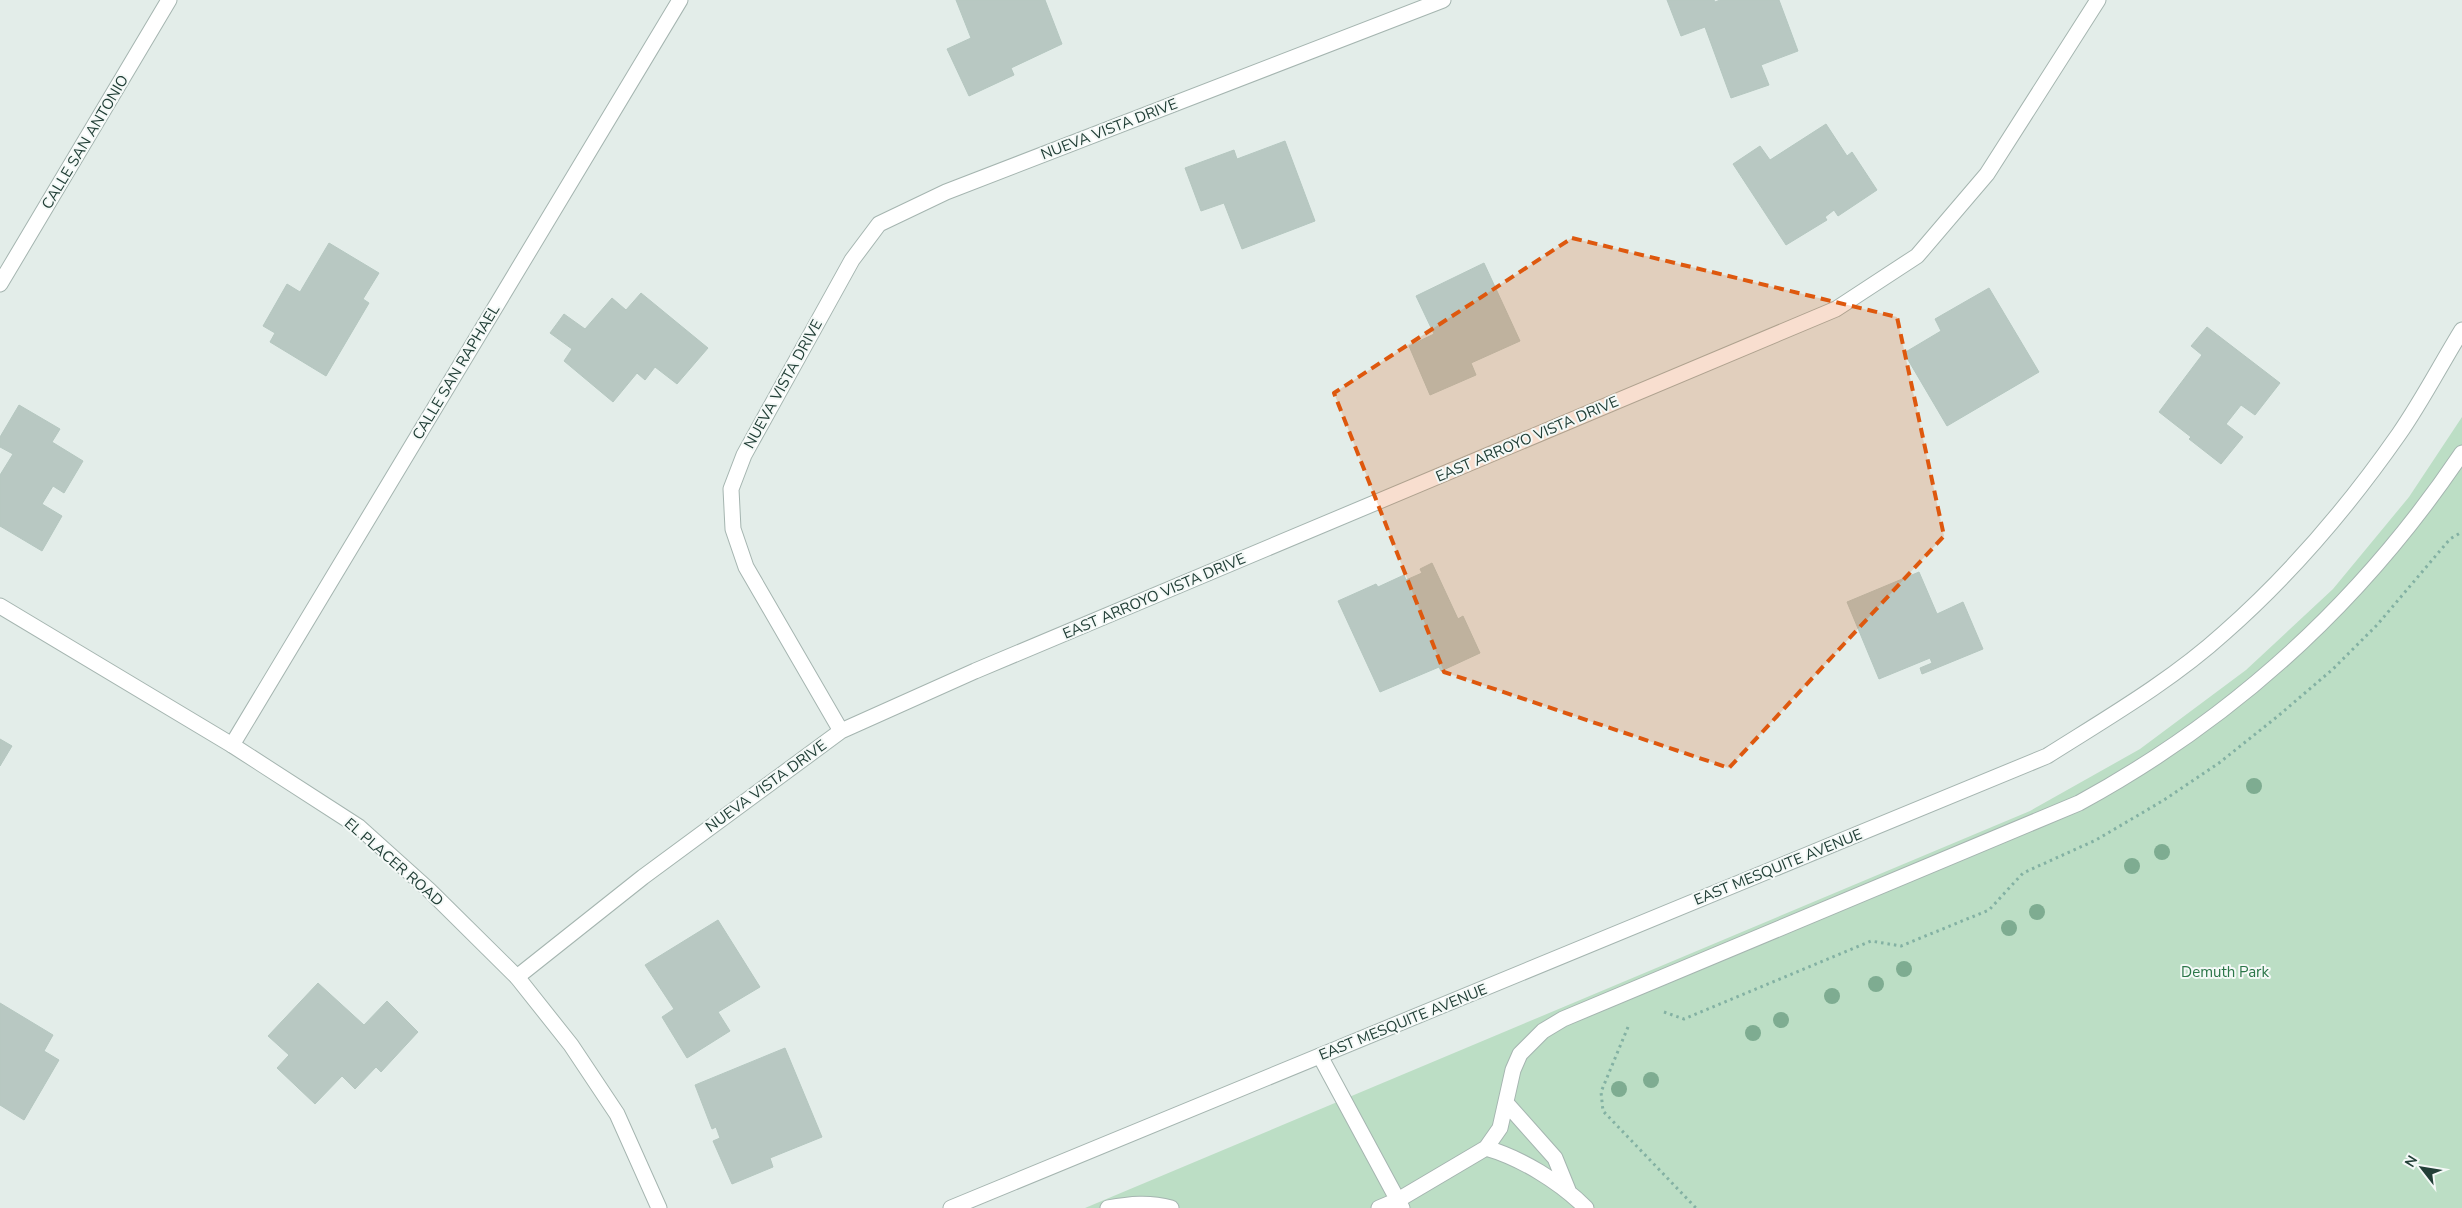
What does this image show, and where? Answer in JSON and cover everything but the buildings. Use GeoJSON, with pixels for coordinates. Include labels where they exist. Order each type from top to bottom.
{"type":"FeatureCollection","features":[{"type":"Feature","properties":{"kind":"street","name":"CALLE SAN ANTONIO"},"geometry":{"type":"LineString","coordinates":[[0,284],[169,0]]}},
{"type":"Feature","properties":{"kind":"street","name":"CALLE SAN RAPHAEL"},"geometry":{"type":"LineString","coordinates":[[232,745],[680,0]]}},
{"type":"Feature","properties":{"kind":"street","name":"NUEVA VISTA DRIVE"},"geometry":{"type":"LineString","coordinates":[[517,977],[643,876],[841,731],[746,567],[733,529],[731,489],[744,454],[852,260],[879,224],[946,192],[1444,0]]}},
{"type":"Feature","properties":{"kind":"street","name":"EAST ARROYO VISTA DRIVE"},"geometry":{"type":"LineString","coordinates":[[841,731],[975,671],[1836,309],[1917,256],[1987,174],[2098,0]]}},
{"type":"Feature","properties":{"kind":"street","name":"EAST MESQUITE AVENUE"},"geometry":{"type":"LineString","coordinates":[[951,1208],[2046,756],[2149,691],[2223,634],[2295,565],[2338,516],[2400,433],[2462,330]]}},
{"type":"Feature","properties":{"kind":"street"},"geometry":{"type":"LineString","coordinates":[[1379,1208],[1400,1204],[1486,1148],[1500,1128],[1507,1104],[1513,1070],[1520,1054],[1544,1031],[1563,1019],[2079,803],[2125,778],[2208,721],[2274,668],[2339,607],[2392,548],[2433,496],[2462,453]]}},
{"type":"Feature","properties":{"kind":"street","name":"EL PLACER ROAD"},"geometry":{"type":"LineString","coordinates":[[0,606],[232,745],[359,827],[428,890],[517,977],[571,1045],[617,1114],[658,1208]]}},
{"type":"Feature","properties":{"kind":"street"},"geometry":{"type":"LineString","coordinates":[[1320,1056],[1400,1204]]}},
{"type":"Feature","properties":{"kind":"street"},"geometry":{"type":"LineString","coordinates":[[1507,1104],[1555,1158],[1568,1190]]}},
{"type":"Feature","properties":{"kind":"street"},"geometry":{"type":"LineString","coordinates":[[1486,1148],[1510,1154],[1568,1190],[1586,1208]]}},
{"type":"Feature","properties":{"kind":"street"},"geometry":{"type":"LineString","coordinates":[[1108,1208],[1132,1203],[1155,1204],[1171,1208]]}},
{"type":"Feature","properties":{"kind":"path"},"geometry":{"type":"LineString","coordinates":[[1657,1015],[1664,1012],[1684,1019],[1871,941],[1901,946],[1989,910],[2023,872],[2096,840],[2164,800],[2218,763],[2278,716],[2333,668],[2377,625],[2450,539],[2462,532]]}},
{"type":"Feature","properties":{"kind":"path"},"geometry":{"type":"LineString","coordinates":[[1634,1024],[1626,1028],[1601,1092],[1603,1111],[1696,1208]]}},
{"type":"Feature","properties":{"kind":"highlighted area"},"geometry":{"type":"Polygon","coordinates":[[[1572,238],[1897,317],[1944,536],[1729,768],[1444,672],[1334,393],[1572,238]]]}},
{"type":"Feature","properties":{"kind":"green space","name":"Demuth Park"},"geometry":{"type":"Polygon","coordinates":[[[2462,417],[2462,1208],[1085,1208],[2030,811],[2140,749],[2246,670],[2333,589],[2409,497],[2462,417]]]}}]}
